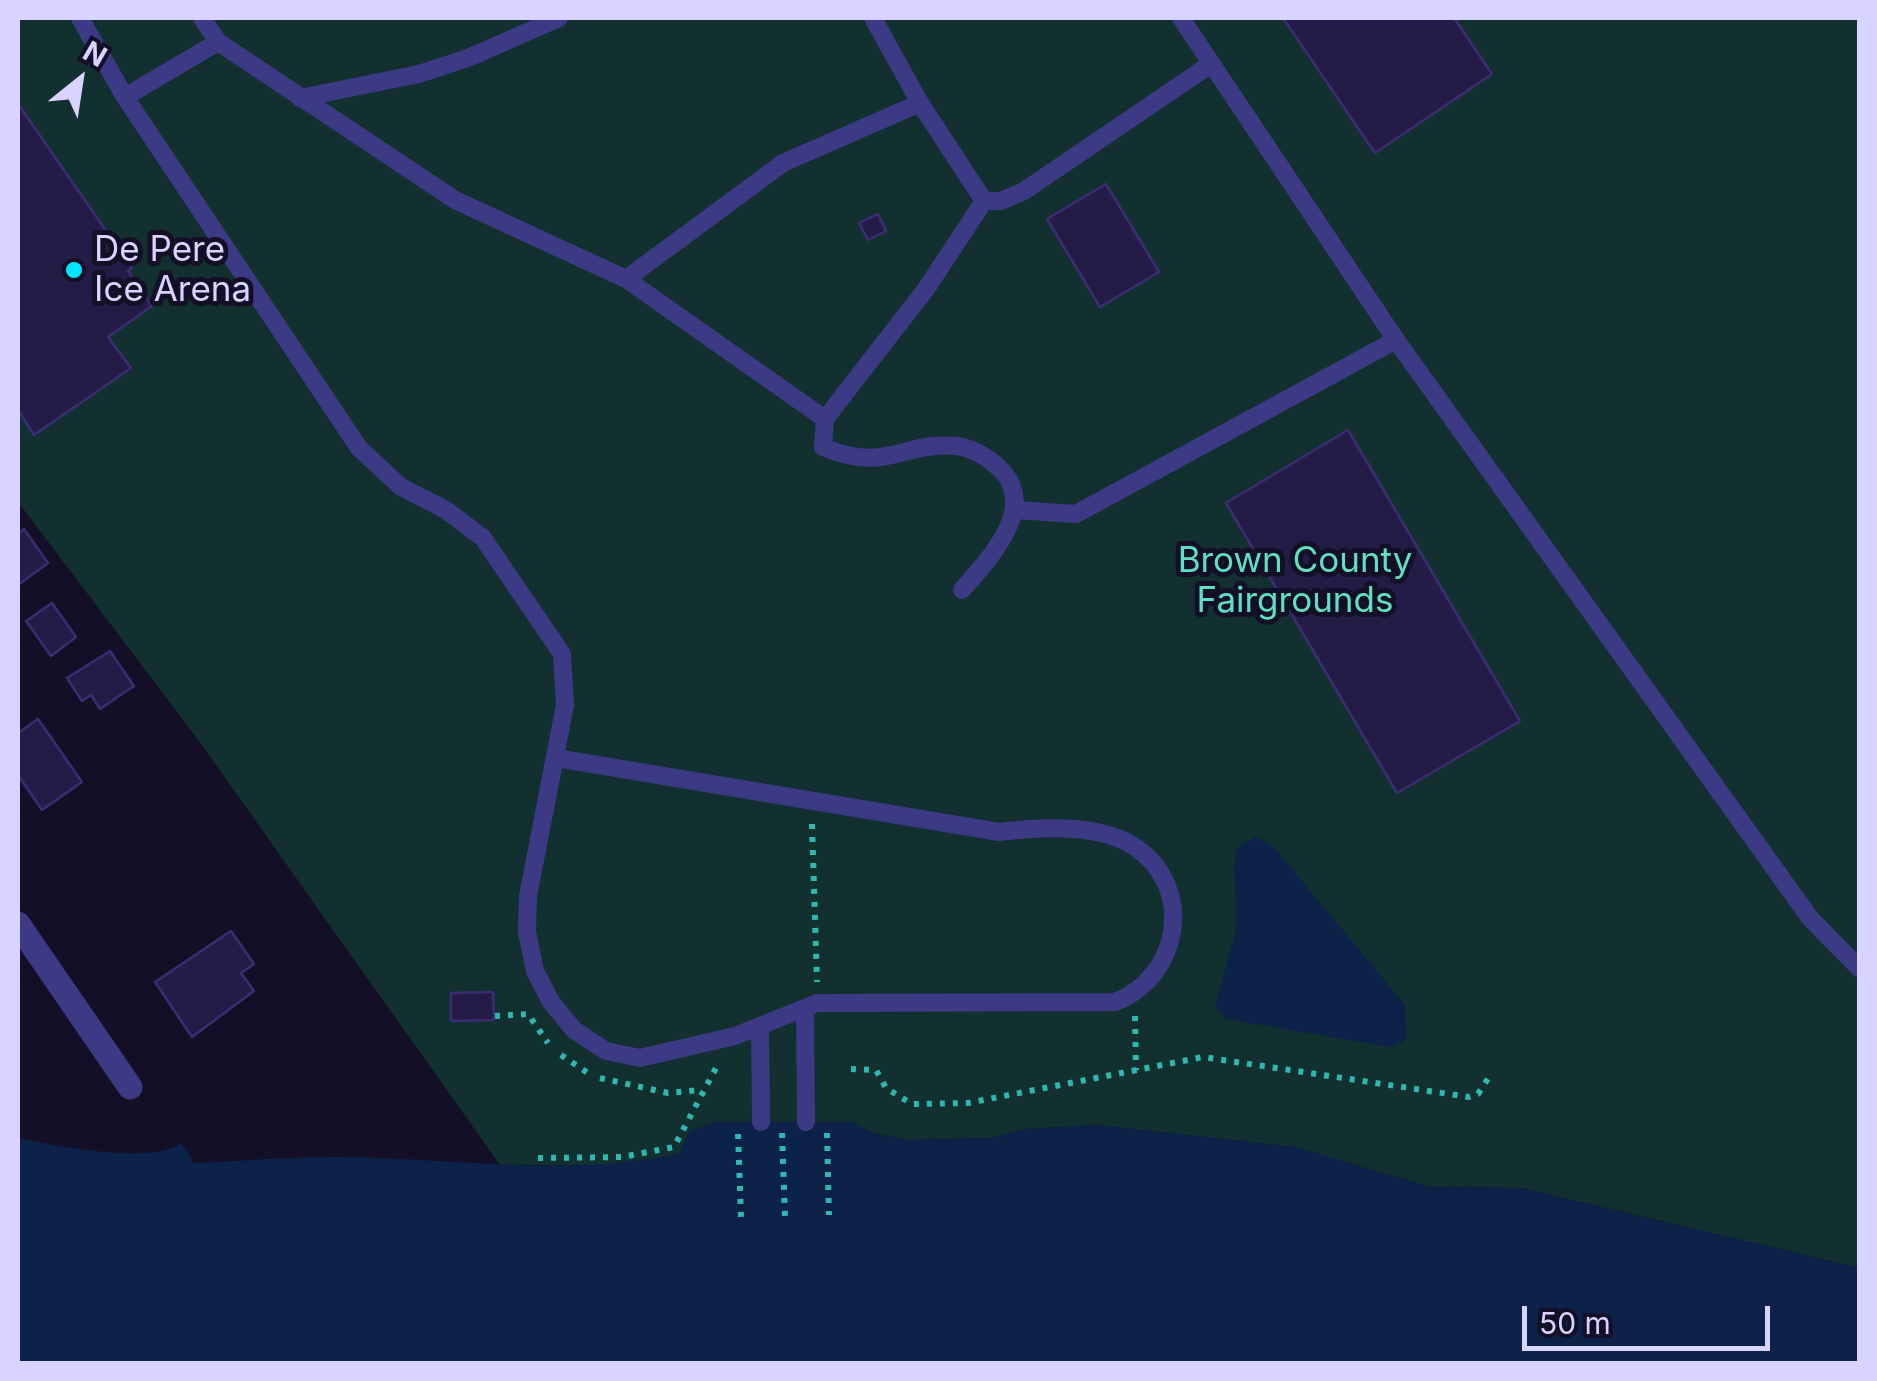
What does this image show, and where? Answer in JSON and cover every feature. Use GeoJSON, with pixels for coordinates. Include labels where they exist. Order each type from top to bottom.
{"type":"FeatureCollection","features":[{"type":"Feature","properties":{"kind":"street"},"geometry":{"type":"LineString","coordinates":[[18,924],[130,1086]]}},
{"type":"Feature","properties":{"kind":"lane"},"geometry":{"type":"LineString","coordinates":[[80,18],[126,97],[359,448],[401,487],[446,510],[483,538],[562,654],[566,679],[556,758],[528,896],[528,932],[535,970],[551,1002],[574,1030],[606,1051],[640,1058],[736,1036],[811,1006],[1116,1002],[1135,993],[1161,966],[1174,920],[1163,878],[1134,846],[1090,833],[1032,828],[999,832],[556,758]]}},
{"type":"Feature","properties":{"kind":"lane"},"geometry":{"type":"LineString","coordinates":[[204,18],[218,42],[455,200],[626,279],[825,419]]}},
{"type":"Feature","properties":{"kind":"lane"},"geometry":{"type":"LineString","coordinates":[[300,98],[419,74],[468,58],[559,18]]}},
{"type":"Feature","properties":{"kind":"lane"},"geometry":{"type":"LineString","coordinates":[[873,18],[920,103],[984,201]]}},
{"type":"Feature","properties":{"kind":"lane"},"geometry":{"type":"LineString","coordinates":[[1188,20],[1211,64],[1396,340],[1810,918],[1860,970]]}},
{"type":"Feature","properties":{"kind":"lane"},"geometry":{"type":"LineString","coordinates":[[126,97],[218,42]]}},
{"type":"Feature","properties":{"kind":"lane"},"geometry":{"type":"LineString","coordinates":[[984,201],[1001,201],[1024,191],[1211,64]]}},
{"type":"Feature","properties":{"kind":"lane"},"geometry":{"type":"LineString","coordinates":[[626,279],[782,164],[920,103]]}},
{"type":"Feature","properties":{"kind":"lane"},"geometry":{"type":"LineString","coordinates":[[962,590],[996,551],[1015,510],[1012,482],[977,452],[957,446],[854,460],[822,447],[825,419],[926,289],[984,201]]}},
{"type":"Feature","properties":{"kind":"lane"},"geometry":{"type":"LineString","coordinates":[[1015,510],[1076,514],[1396,340]]}},
{"type":"Feature","properties":{"kind":"lane"},"geometry":{"type":"LineString","coordinates":[[806,1122],[811,1006]]}},
{"type":"Feature","properties":{"kind":"lane"},"geometry":{"type":"LineString","coordinates":[[760,1026],[760,1122]]}},
{"type":"Feature","properties":{"kind":"path"},"geometry":{"type":"LineString","coordinates":[[811,816],[811,1006]]}},
{"type":"Feature","properties":{"kind":"path"},"geometry":{"type":"LineString","coordinates":[[1135,993],[1136,1070]]}},
{"type":"Feature","properties":{"kind":"path"},"geometry":{"type":"LineString","coordinates":[[850,1069],[876,1070],[886,1088],[912,1104],[968,1103],[1212,1058],[1469,1097],[1478,1094],[1489,1076]]}},
{"type":"Feature","properties":{"kind":"path"},"geometry":{"type":"LineString","coordinates":[[538,1158],[622,1157],[674,1147],[702,1090]]}},
{"type":"Feature","properties":{"kind":"path"},"geometry":{"type":"LineString","coordinates":[[827,1116],[828,1215]]}},
{"type":"Feature","properties":{"kind":"path"},"geometry":{"type":"LineString","coordinates":[[781,1117],[784,1216]]}},
{"type":"Feature","properties":{"kind":"path"},"geometry":{"type":"LineString","coordinates":[[737,1121],[741,1218]]}},
{"type":"Feature","properties":{"kind":"green space","name":"Brown County Fairgrounds"},"geometry":{"type":"Polygon","coordinates":[[[18,18],[1859,18],[1859,1268],[1521,1188],[1430,1187],[1294,1147],[1098,1125],[1025,1129],[992,1138],[908,1140],[873,1133],[851,1122],[690,1131],[679,1154],[623,1165],[500,1165],[196,737],[18,502],[18,18]]]}},
{"type":"Feature","properties":{"kind":"water"},"geometry":{"type":"Polygon","coordinates":[[[1255,837],[1273,846],[1405,1005],[1406,1040],[1391,1047],[1226,1019],[1215,1007],[1237,925],[1234,866],[1238,846],[1255,837]]]}},
{"type":"Feature","properties":{"kind":"water"},"geometry":{"type":"Polygon","coordinates":[[[714,1122],[852,1122],[873,1133],[908,1140],[992,1138],[1025,1129],[1098,1125],[1294,1147],[1430,1187],[1521,1188],[1859,1268],[1859,1363],[18,1363],[18,1138],[126,1153],[148,1153],[182,1143],[194,1163],[333,1157],[591,1165],[679,1154],[690,1131],[714,1122]]]}},
{"type":"Feature","properties":{"kind":"building"},"geometry":{"type":"Polygon","coordinates":[[[1283,18],[1454,18],[1492,74],[1375,153],[1283,18]]]}},
{"type":"Feature","properties":{"kind":"building","name":"De Pere Ice Arena"},"geometry":{"type":"Polygon","coordinates":[[[18,104],[132,268],[128,271],[152,306],[108,337],[131,368],[34,435],[18,410],[18,104]]]}},
{"type":"Feature","properties":{"kind":"building"},"geometry":{"type":"Polygon","coordinates":[[[1106,184],[1159,272],[1100,307],[1047,219],[1106,184]]]}},
{"type":"Feature","properties":{"kind":"building"},"geometry":{"type":"Polygon","coordinates":[[[878,214],[886,231],[868,240],[859,223],[878,214]]]}},
{"type":"Feature","properties":{"kind":"building"},"geometry":{"type":"Polygon","coordinates":[[[1348,430],[1520,721],[1397,793],[1226,503],[1348,430]]]}},
{"type":"Feature","properties":{"kind":"building"},"geometry":{"type":"Polygon","coordinates":[[[24,529],[48,563],[18,585],[18,534],[24,529]]]}},
{"type":"Feature","properties":{"kind":"building"},"geometry":{"type":"Polygon","coordinates":[[[52,603],[76,637],[51,656],[26,621],[52,603]]]}},
{"type":"Feature","properties":{"kind":"building"},"geometry":{"type":"Polygon","coordinates":[[[110,651],[134,686],[100,709],[91,695],[82,701],[67,678],[110,651]]]}},
{"type":"Feature","properties":{"kind":"building"},"geometry":{"type":"Polygon","coordinates":[[[38,719],[82,782],[42,810],[18,775],[18,733],[38,719]]]}},
{"type":"Feature","properties":{"kind":"building"},"geometry":{"type":"Polygon","coordinates":[[[231,931],[254,964],[241,973],[254,991],[192,1037],[155,982],[231,931]]]}},
{"type":"Feature","properties":{"kind":"building"},"geometry":{"type":"Polygon","coordinates":[[[493,992],[494,1020],[451,1021],[451,993],[493,992]]]}},
{"type":"Feature","properties":{"kind":"place","name":"De Pere Ice Arena"},"geometry":{"type":"Point","coordinates":[74,270]}}]}
